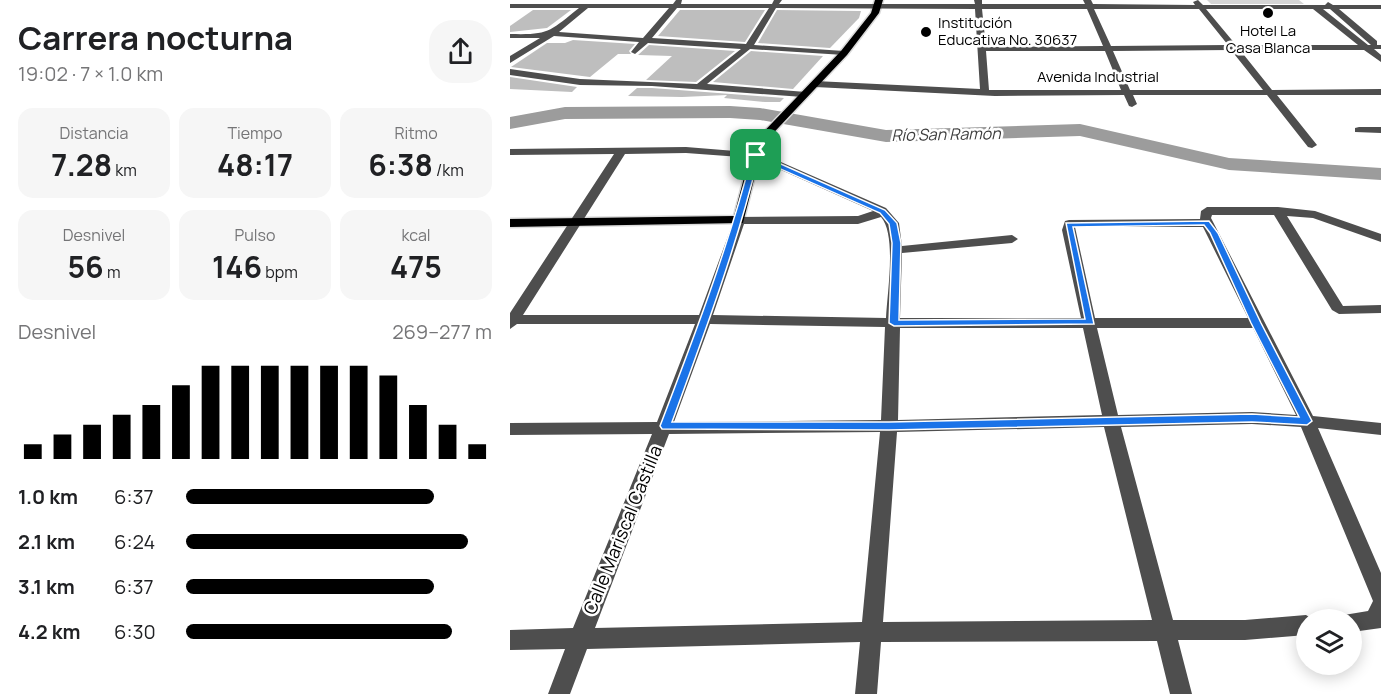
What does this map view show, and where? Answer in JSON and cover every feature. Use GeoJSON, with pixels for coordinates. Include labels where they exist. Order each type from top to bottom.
{"type":"FeatureCollection","features":[{"type":"Feature","properties":{"kind":"main road","name":"Calle Mariscal Castilla"},"geometry":{"type":"LineString","coordinates":[[739,220],[758,143],[844,53],[875,13],[878,4]]}},
{"type":"Feature","properties":{"kind":"main road"},"geometry":{"type":"LineString","coordinates":[[510,223],[739,220]]}},
{"type":"Feature","properties":{"kind":"street"},"geometry":{"type":"LineString","coordinates":[[1307,0],[1381,60]]}},
{"type":"Feature","properties":{"kind":"street"},"geometry":{"type":"LineString","coordinates":[[1323,0],[1381,48]]}},
{"type":"Feature","properties":{"kind":"street"},"geometry":{"type":"LineString","coordinates":[[635,52],[678,3]]}},
{"type":"Feature","properties":{"kind":"street"},"geometry":{"type":"LineString","coordinates":[[510,6],[776,3],[1381,7]]}},
{"type":"Feature","properties":{"kind":"street"},"geometry":{"type":"LineString","coordinates":[[698,87],[749,46],[776,3]]}},
{"type":"Feature","properties":{"kind":"street"},"geometry":{"type":"LineString","coordinates":[[978,4],[985,92]]}},
{"type":"Feature","properties":{"kind":"street"},"geometry":{"type":"LineString","coordinates":[[1089,4],[1132,104]]}},
{"type":"Feature","properties":{"kind":"street"},"geometry":{"type":"LineString","coordinates":[[1198,4],[1236,48],[1312,145]]}},
{"type":"Feature","properties":{"kind":"street"},"geometry":{"type":"LineString","coordinates":[[510,60],[552,34],[586,6]]}},
{"type":"Feature","properties":{"kind":"street"},"geometry":{"type":"LineString","coordinates":[[510,36],[532,37],[552,34],[844,53]]}},
{"type":"Feature","properties":{"kind":"street"},"geometry":{"type":"LineString","coordinates":[[981,49],[1381,48]]}},
{"type":"Feature","properties":{"kind":"street"},"geometry":{"type":"LineString","coordinates":[[510,72],[580,82],[652,83],[803,94]]}},
{"type":"Feature","properties":{"kind":"street","name":"Avenida Industrial"},"geometry":{"type":"LineString","coordinates":[[815,84],[985,92],[1381,92]]}},
{"type":"Feature","properties":{"kind":"street"},"geometry":{"type":"LineString","coordinates":[[1359,130],[1381,130]]}},
{"type":"Feature","properties":{"kind":"street"},"geometry":{"type":"LineString","coordinates":[[511,322],[622,150]]}},
{"type":"Feature","properties":{"kind":"street"},"geometry":{"type":"LineString","coordinates":[[510,152],[686,150],[756,155],[882,211],[893,223],[896,250],[889,426],[866,694]]}},
{"type":"Feature","properties":{"kind":"street"},"geometry":{"type":"LineString","coordinates":[[739,220],[858,220],[873,217],[882,211]]}},
{"type":"Feature","properties":{"kind":"street"},"geometry":{"type":"LineString","coordinates":[[1379,240],[1315,215],[1278,211],[1207,211],[1206,223],[1214,233],[1256,323],[1307,421],[1381,597]]}},
{"type":"Feature","properties":{"kind":"street"},"geometry":{"type":"LineString","coordinates":[[1278,211],[1339,310],[1381,309]]}},
{"type":"Feature","properties":{"kind":"street","name":"Calle Mariscal Castilla"},"geometry":{"type":"LineString","coordinates":[[560,694],[579,640],[665,426],[712,301],[739,220]]}},
{"type":"Feature","properties":{"kind":"street"},"geometry":{"type":"LineString","coordinates":[[1181,694],[1111,420],[1069,224],[1206,223]]}},
{"type":"Feature","properties":{"kind":"street"},"geometry":{"type":"LineString","coordinates":[[896,250],[1012,239]]}},
{"type":"Feature","properties":{"kind":"street"},"geometry":{"type":"LineString","coordinates":[[511,322],[704,319],[894,323],[1256,323]]}},
{"type":"Feature","properties":{"kind":"street"},"geometry":{"type":"LineString","coordinates":[[510,429],[889,426],[1252,418],[1381,429]]}},
{"type":"Feature","properties":{"kind":"street"},"geometry":{"type":"LineString","coordinates":[[1362,620],[1379,616]]}},
{"type":"Feature","properties":{"kind":"street"},"geometry":{"type":"LineString","coordinates":[[510,640],[870,632],[1245,630],[1296,626]]}},
{"type":"Feature","properties":{"kind":"shaded area"},"geometry":{"type":"Polygon","coordinates":[[[1207,0],[1299,0],[1304,4],[1211,4],[1207,0]]]}},
{"type":"Feature","properties":{"kind":"building"},"geometry":{"type":"Polygon","coordinates":[[[533,10],[571,10],[547,28],[510,32],[510,26],[533,10]]]}},
{"type":"Feature","properties":{"kind":"building"},"geometry":{"type":"Polygon","coordinates":[[[680,10],[765,10],[745,42],[658,36],[680,10]]]}},
{"type":"Feature","properties":{"kind":"building"},"geometry":{"type":"Polygon","coordinates":[[[777,10],[861,11],[859,18],[830,48],[758,43],[777,10]]]}},
{"type":"Feature","properties":{"kind":"building"},"geometry":{"type":"Polygon","coordinates":[[[573,40],[635,44],[629,51],[631,54],[618,54],[590,77],[511,67],[547,43],[565,43],[573,40]]]}},
{"type":"Feature","properties":{"kind":"building"},"geometry":{"type":"Polygon","coordinates":[[[649,45],[735,51],[696,82],[646,80],[672,56],[638,55],[649,45]]]}},
{"type":"Feature","properties":{"kind":"building"},"geometry":{"type":"Polygon","coordinates":[[[751,51],[823,56],[793,89],[713,82],[751,51]]]}},
{"type":"Feature","properties":{"kind":"building"},"geometry":{"type":"Polygon","coordinates":[[[510,77],[577,87],[572,92],[510,89],[510,77]]]}},
{"type":"Feature","properties":{"kind":"building"},"geometry":{"type":"Polygon","coordinates":[[[637,88],[784,98],[780,102],[765,102],[724,98],[727,95],[628,96],[637,88]]]}},
{"type":"Feature","properties":{"kind":"waterway","name":"Río San Ramón"},"geometry":{"type":"LineString","coordinates":[[510,123],[565,113],[730,112],[760,114],[886,136],[1080,130],[1229,164],[1381,174]]}},
{"type":"Feature","properties":{"kind":"place","name":"Hotel La Casa Blanca"},"geometry":{"type":"Point","coordinates":[1268,13]}},
{"type":"Feature","properties":{"kind":"place","name":"Institución Educativa No. 30637"},"geometry":{"type":"Point","coordinates":[926,32]}},
{"type":"Feature","properties":{"kind":"route"},"geometry":{"type":"LineString","coordinates":[[756,155],[882,211],[893,223],[896,243],[894,323],[1090,322],[1068,230],[1069,224],[1206,223],[1214,233],[1256,323],[1307,421],[1252,418],[889,426],[665,426],[712,301],[739,220],[749,173],[756,155]]}}]}
